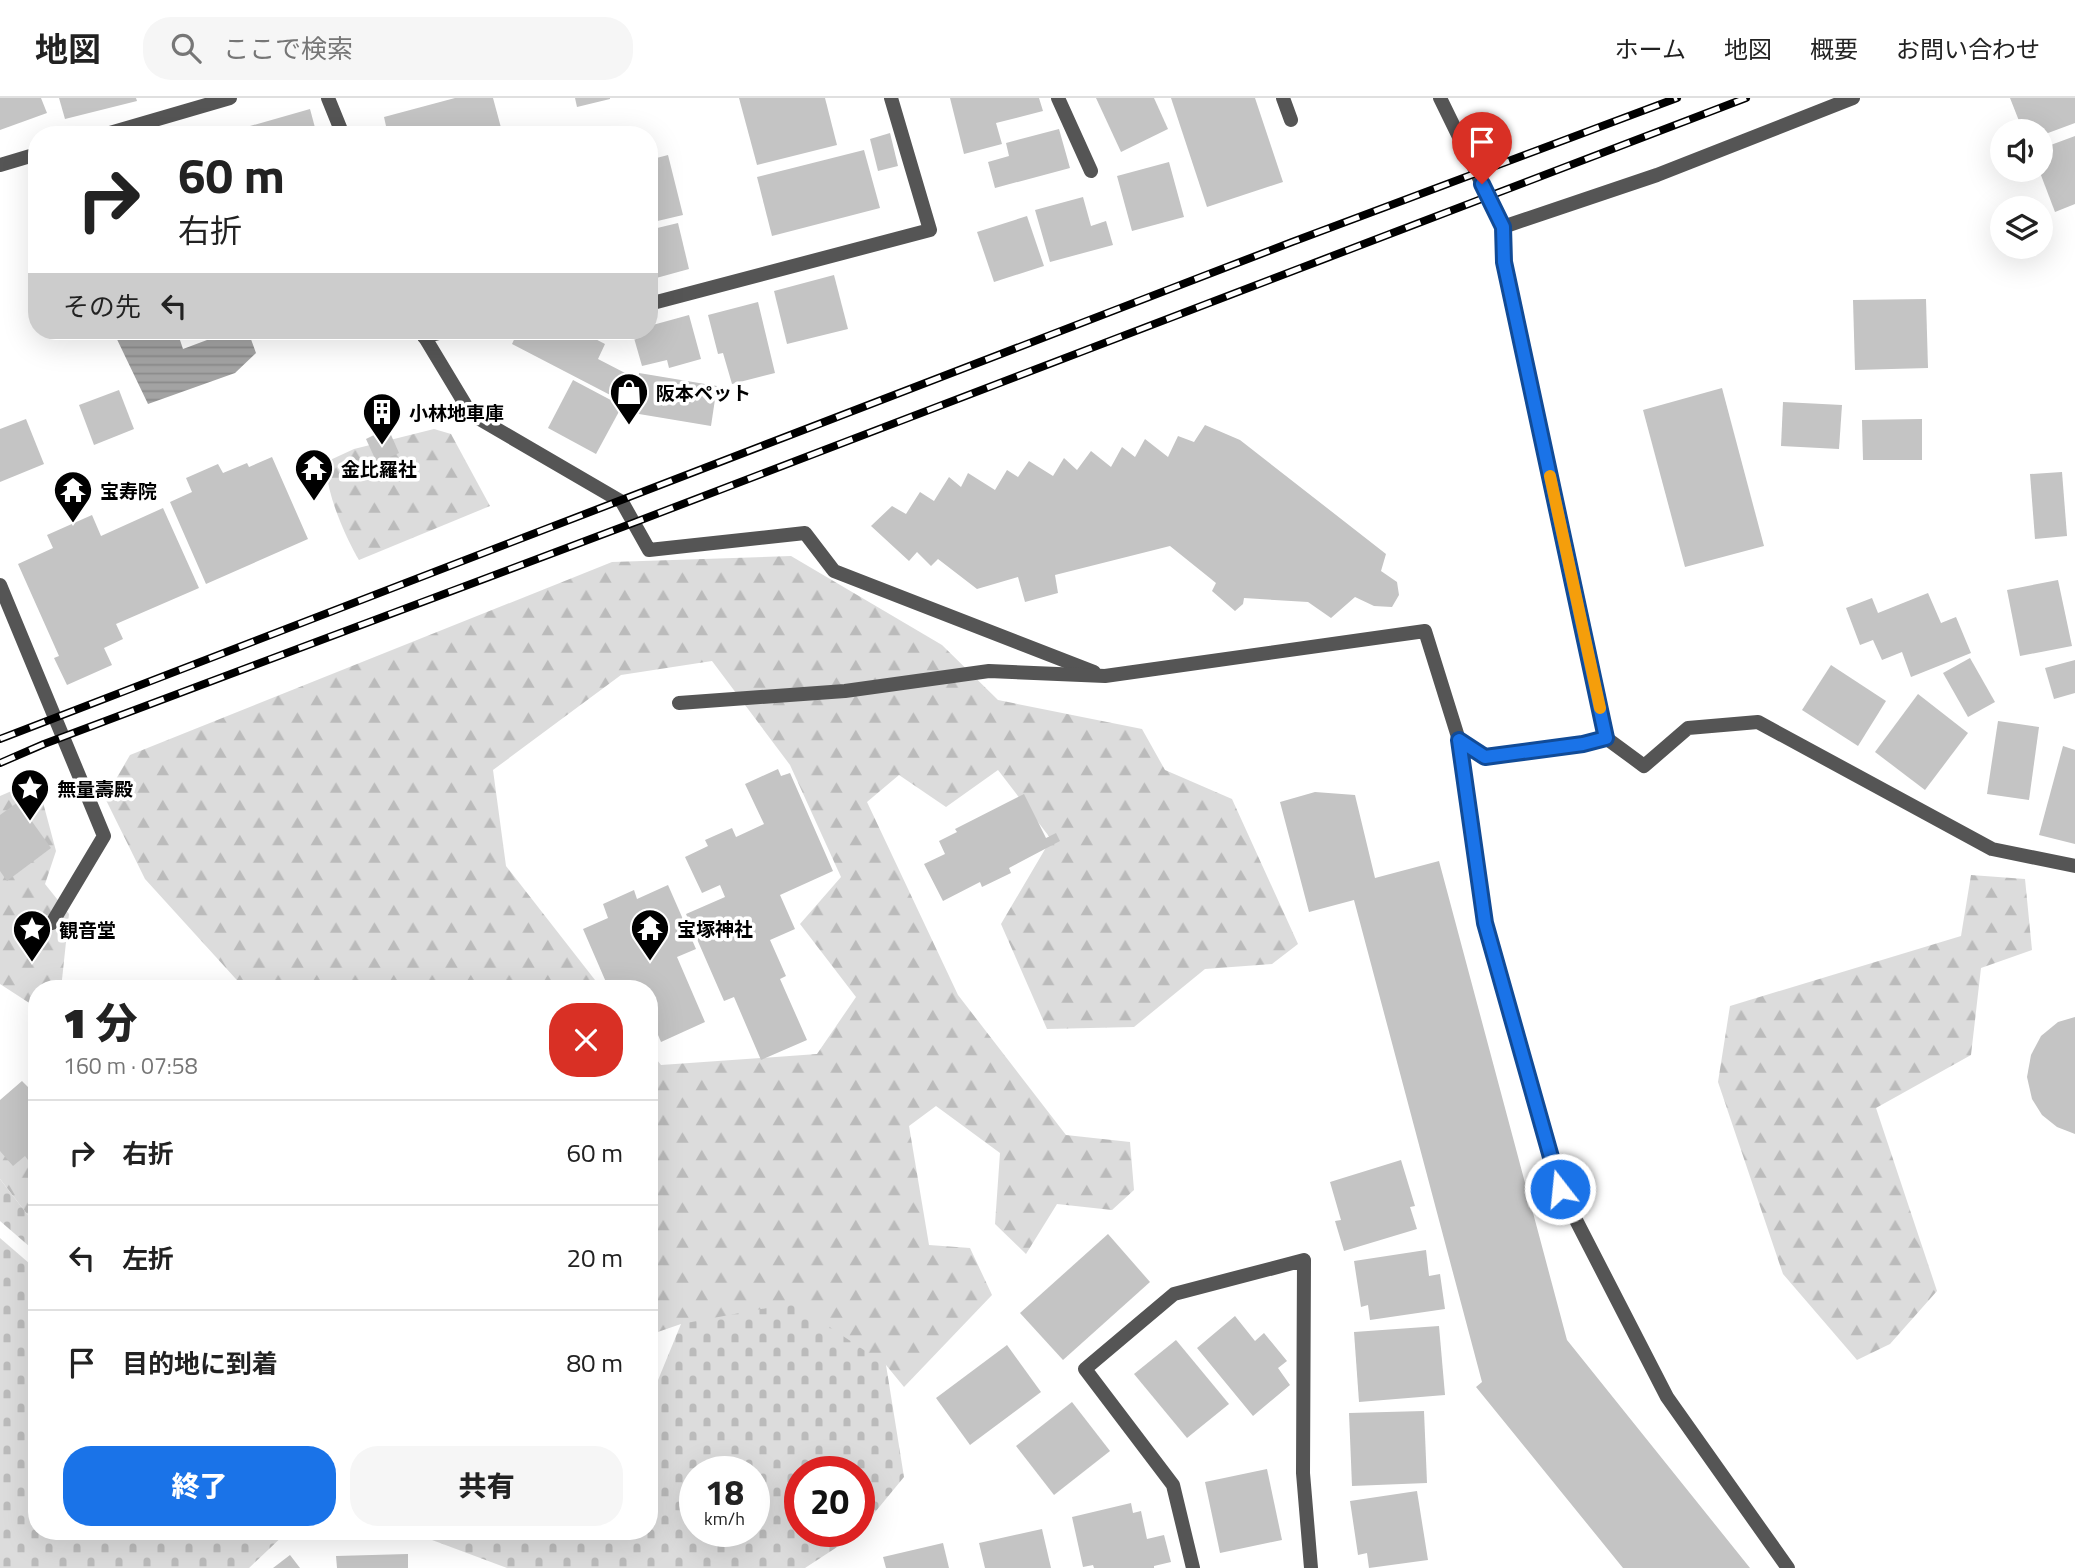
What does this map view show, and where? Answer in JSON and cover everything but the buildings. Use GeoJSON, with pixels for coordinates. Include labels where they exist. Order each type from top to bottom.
{"type":"FeatureCollection","features":[{"type":"Feature","properties":{"kind":"street"},"geometry":{"type":"LineString","coordinates":[[134,126],[230,98]]}},
{"type":"Feature","properties":{"kind":"street"},"geometry":{"type":"LineString","coordinates":[[327,98],[339,126]]}},
{"type":"Feature","properties":{"kind":"street"},"geometry":{"type":"LineString","coordinates":[[658,302],[930,230],[891,98]]}},
{"type":"Feature","properties":{"kind":"street"},"geometry":{"type":"LineString","coordinates":[[1058,98],[1091,171]]}},
{"type":"Feature","properties":{"kind":"street"},"geometry":{"type":"LineString","coordinates":[[1283,98],[1291,120]]}},
{"type":"Feature","properties":{"kind":"street"},"geometry":{"type":"LineString","coordinates":[[1440,98],[1503,227],[1504,262],[1606,738],[1644,766],[1688,728],[1758,722],[1992,849],[2075,866]]}},
{"type":"Feature","properties":{"kind":"street"},"geometry":{"type":"LineString","coordinates":[[1503,227],[1657,175],[1853,98]]}},
{"type":"Feature","properties":{"kind":"street"},"geometry":{"type":"LineString","coordinates":[[0,165],[28,157]]}},
{"type":"Feature","properties":{"kind":"street"},"geometry":{"type":"LineString","coordinates":[[426,340],[471,414],[622,502],[649,550],[805,533],[834,571],[1105,676]]}},
{"type":"Feature","properties":{"kind":"street"},"geometry":{"type":"LineString","coordinates":[[0,585],[104,836],[52,923]]}},
{"type":"Feature","properties":{"kind":"street"},"geometry":{"type":"LineString","coordinates":[[679,703],[845,691],[989,671],[1105,676],[1425,631],[1459,740],[1485,923],[1560,1189],[1667,1397],[1788,1568]]}},
{"type":"Feature","properties":{"kind":"street"},"geometry":{"type":"LineString","coordinates":[[1459,740],[1485,757],[1583,744],[1606,738]]}},
{"type":"Feature","properties":{"kind":"street"},"geometry":{"type":"LineString","coordinates":[[1193,1568],[1173,1485],[1085,1370],[1174,1294],[1304,1260],[1303,1473],[1311,1568]]}},
{"type":"Feature","properties":{"kind":"green space"},"geometry":{"type":"Polygon","coordinates":[[[434,429],[451,434],[490,506],[359,560],[342,526],[332,497],[328,483],[328,461],[354,449],[434,429]]]}},
{"type":"Feature","properties":{"kind":"green space"},"geometry":{"type":"Polygon","coordinates":[[[791,556],[942,645],[998,700],[1142,729],[1165,770],[1232,799],[1298,944],[1272,964],[1205,969],[1134,1027],[1047,1029],[1001,924],[1051,839],[998,770],[946,807],[899,775],[867,802],[958,995],[1066,1135],[1130,1142],[1134,1190],[1112,1210],[1057,1204],[1026,1254],[995,1224],[1000,1153],[936,1106],[909,1126],[929,1245],[970,1248],[992,1295],[904,1387],[886,1365],[681,1324],[658,1332],[658,1061],[661,1065],[817,1054],[856,997],[800,924],[841,877],[790,765],[712,661],[621,675],[493,770],[506,866],[595,980],[237,980],[145,879],[105,798],[130,755],[612,562],[791,556]]]}},
{"type":"Feature","properties":{"kind":"green space"},"geometry":{"type":"Polygon","coordinates":[[[37,780],[56,851],[45,884],[69,914],[62,980],[28,980],[28,1002],[0,984],[0,796],[37,780]]]}},
{"type":"Feature","properties":{"kind":"green space"},"geometry":{"type":"Polygon","coordinates":[[[1971,875],[2025,879],[2032,950],[1981,968],[1971,1055],[1876,1108],[1937,1291],[1890,1344],[1857,1360],[1783,1274],[1718,1082],[1730,1006],[1961,936],[1971,875]]]}},
{"type":"Feature","properties":{"kind":"green space"},"geometry":{"type":"Polygon","coordinates":[[[0,1137],[28,1145],[28,1215],[0,1179],[0,1137]]]}},
{"type":"Feature","properties":{"kind":"green space"},"geometry":{"type":"Polygon","coordinates":[[[0,1179],[28,1215],[28,1245],[0,1221],[0,1179]]]}},
{"type":"Feature","properties":{"kind":"green space"},"geometry":{"type":"Polygon","coordinates":[[[0,1238],[28,1262],[28,1540],[279,1540],[249,1568],[0,1568],[0,1238]]]}},
{"type":"Feature","properties":{"kind":"green space"},"geometry":{"type":"Polygon","coordinates":[[[794,1303],[886,1365],[904,1477],[875,1512],[875,1456],[784,1456],[784,1547],[837,1547],[805,1568],[507,1568],[432,1540],[658,1540],[658,1380],[681,1324],[794,1303]]]}},
{"type":"Feature","properties":{"kind":"shaded area"},"geometry":{"type":"Polygon","coordinates":[[[117,340],[180,340],[183,349],[207,340],[251,340],[256,353],[235,373],[148,404],[117,340]]]}},
{"type":"Feature","properties":{"kind":"railway"},"geometry":{"type":"LineString","coordinates":[[0,739],[1292,242],[1677,98]]}},
{"type":"Feature","properties":{"kind":"railway"},"geometry":{"type":"LineString","coordinates":[[0,763],[1746,98]]}},
{"type":"Feature","properties":{"kind":"slow traffic"},"geometry":{"type":"LineString","coordinates":[[1550,476],[1600,708]]}},
{"type":"Feature","properties":{"kind":"place","name":"阪本ペット"},"geometry":{"type":"Point","coordinates":[629,426]}},
{"type":"Feature","properties":{"kind":"place","name":"小林地車庫"},"geometry":{"type":"Point","coordinates":[382,446]}},
{"type":"Feature","properties":{"kind":"place","name":"金比羅社"},"geometry":{"type":"Point","coordinates":[314,502]}},
{"type":"Feature","properties":{"kind":"place","name":"宝寿院"},"geometry":{"type":"Point","coordinates":[73,524]}},
{"type":"Feature","properties":{"kind":"place","name":"無量壽殿"},"geometry":{"type":"Point","coordinates":[30,822]}},
{"type":"Feature","properties":{"kind":"place","name":"宝塚神社"},"geometry":{"type":"Point","coordinates":[650,962]}},
{"type":"Feature","properties":{"kind":"place","name":"観音堂"},"geometry":{"type":"Point","coordinates":[32,963]}},
{"type":"Feature","properties":{"kind":"route"},"geometry":{"type":"LineString","coordinates":[[1482,184],[1503,227],[1504,262],[1606,738],[1583,744],[1485,757],[1459,740],[1485,923],[1560,1189]]}}]}
